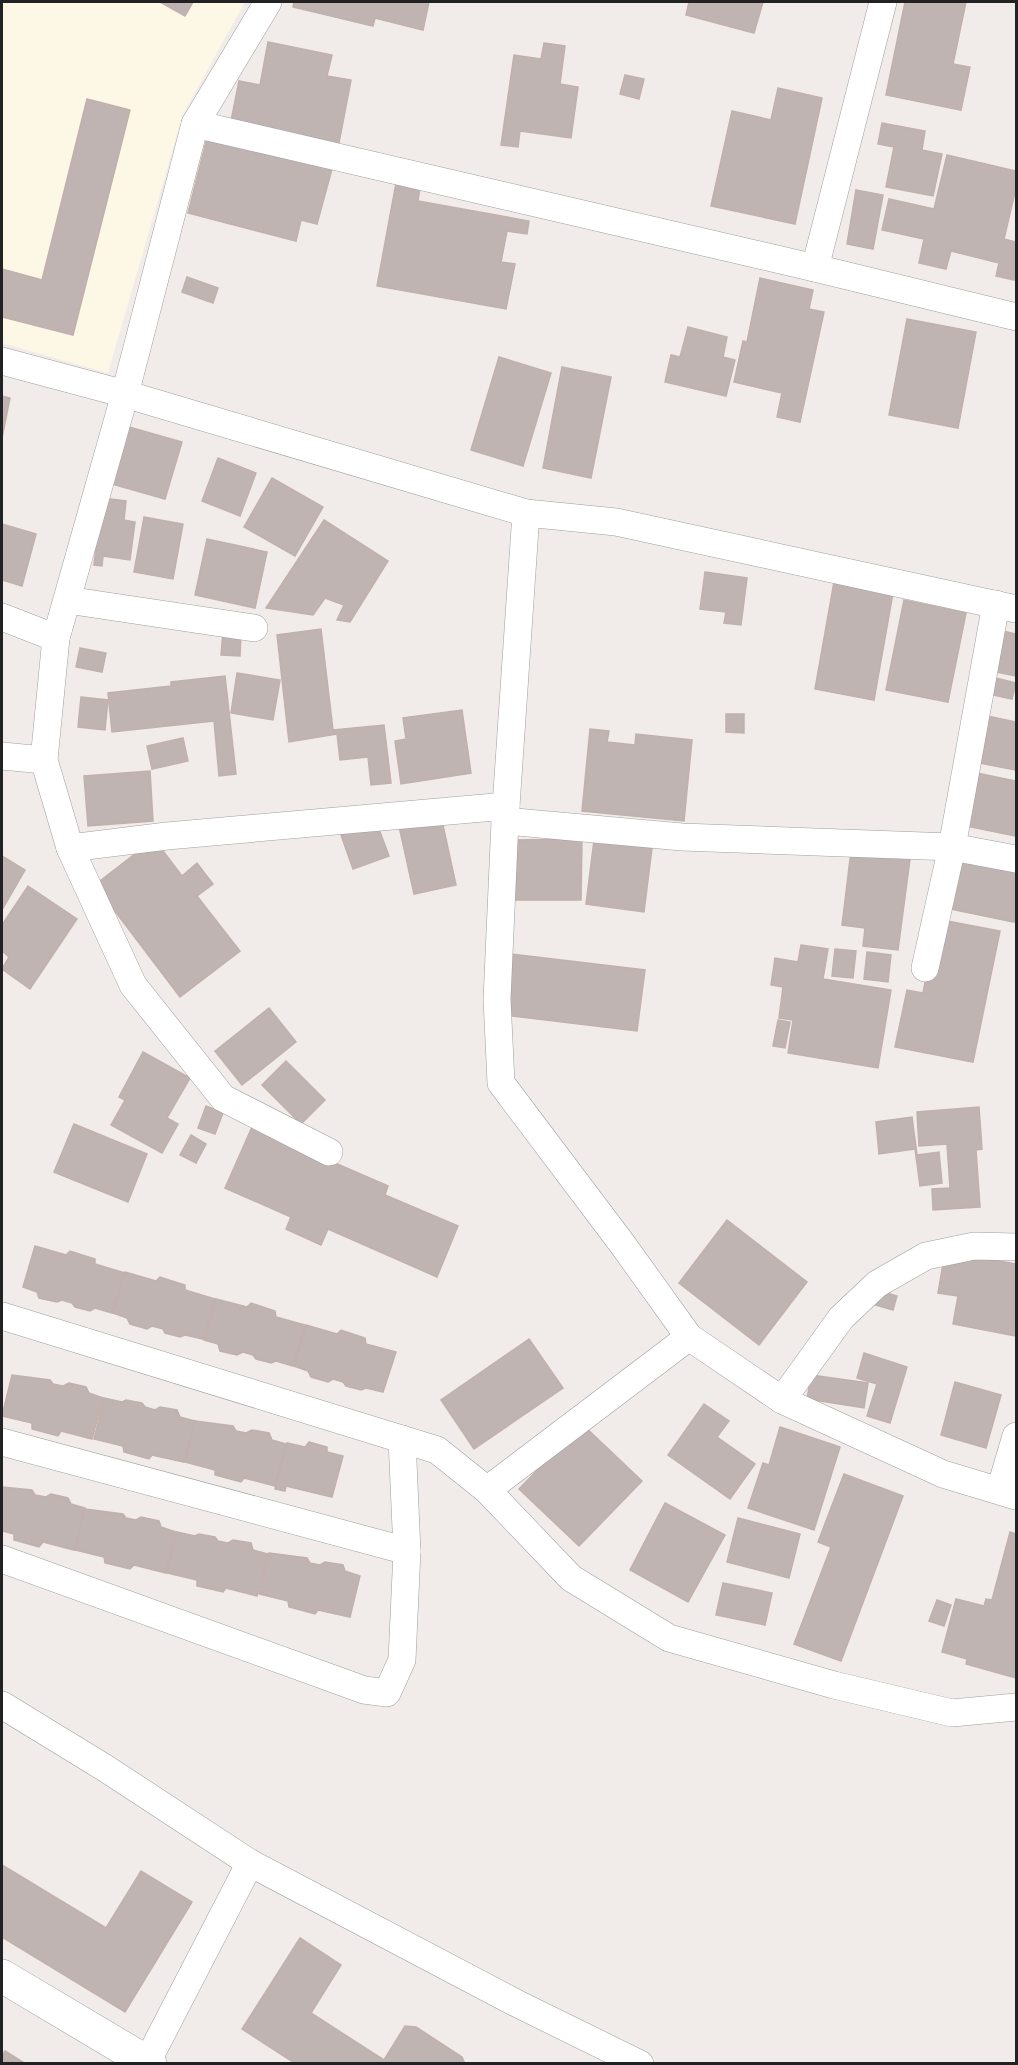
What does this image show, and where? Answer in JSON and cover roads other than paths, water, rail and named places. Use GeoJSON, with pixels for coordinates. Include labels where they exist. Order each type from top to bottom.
{"type":"FeatureCollection","features":[{"type":"Feature","properties":{"kind":"street"},"geometry":{"type":"LineString","coordinates":[[268,2],[195,124],[125,394],[56,638],[44,760],[70,848],[133,985],[224,1098],[329,1152]]}},
{"type":"Feature","properties":{"kind":"street"},"geometry":{"type":"LineString","coordinates":[[815,268],[883,2]]}},
{"type":"Feature","properties":{"kind":"street"},"geometry":{"type":"LineString","coordinates":[[195,124],[1017,317]]}},
{"type":"Feature","properties":{"kind":"street"},"geometry":{"type":"LineString","coordinates":[[2,362],[125,394],[526,513],[616,522],[1006,607],[925,968]]}},
{"type":"Feature","properties":{"kind":"street"},"geometry":{"type":"LineString","coordinates":[[526,513],[506,814],[497,999],[501,1083],[689,1337],[782,1400],[943,1474],[1008,1492],[1017,1436]]}},
{"type":"Feature","properties":{"kind":"street"},"geometry":{"type":"LineString","coordinates":[[67,600],[254,628]]}},
{"type":"Feature","properties":{"kind":"street"},"geometry":{"type":"LineString","coordinates":[[2,617],[56,638]]}},
{"type":"Feature","properties":{"kind":"street"},"geometry":{"type":"LineString","coordinates":[[2,756],[44,760]]}},
{"type":"Feature","properties":{"kind":"street"},"geometry":{"type":"LineString","coordinates":[[70,848],[178,835],[506,814],[682,837],[952,847],[1017,860]]}},
{"type":"Feature","properties":{"kind":"street"},"geometry":{"type":"LineString","coordinates":[[782,1400],[841,1318],[877,1284],[926,1256],[974,1246],[1017,1247]]}},
{"type":"Feature","properties":{"kind":"street"},"geometry":{"type":"LineString","coordinates":[[2,1316],[438,1450],[487,1490],[571,1578],[669,1638],[834,1686],[952,1713],[1017,1707]]}},
{"type":"Feature","properties":{"kind":"street"},"geometry":{"type":"LineString","coordinates":[[487,1490],[689,1337]]}},
{"type":"Feature","properties":{"kind":"street"},"geometry":{"type":"LineString","coordinates":[[2,1559],[364,1690],[387,1693],[402,1660],[407,1551],[402,1439]]}},
{"type":"Feature","properties":{"kind":"street"},"geometry":{"type":"LineString","coordinates":[[2,1442],[407,1551]]}},
{"type":"Feature","properties":{"kind":"street"},"geometry":{"type":"LineString","coordinates":[[2,1706],[105,1767],[250,1863],[516,2003],[640,2064]]}},
{"type":"Feature","properties":{"kind":"street"},"geometry":{"type":"LineString","coordinates":[[2,1976],[148,2063],[250,1863]]}}]}
